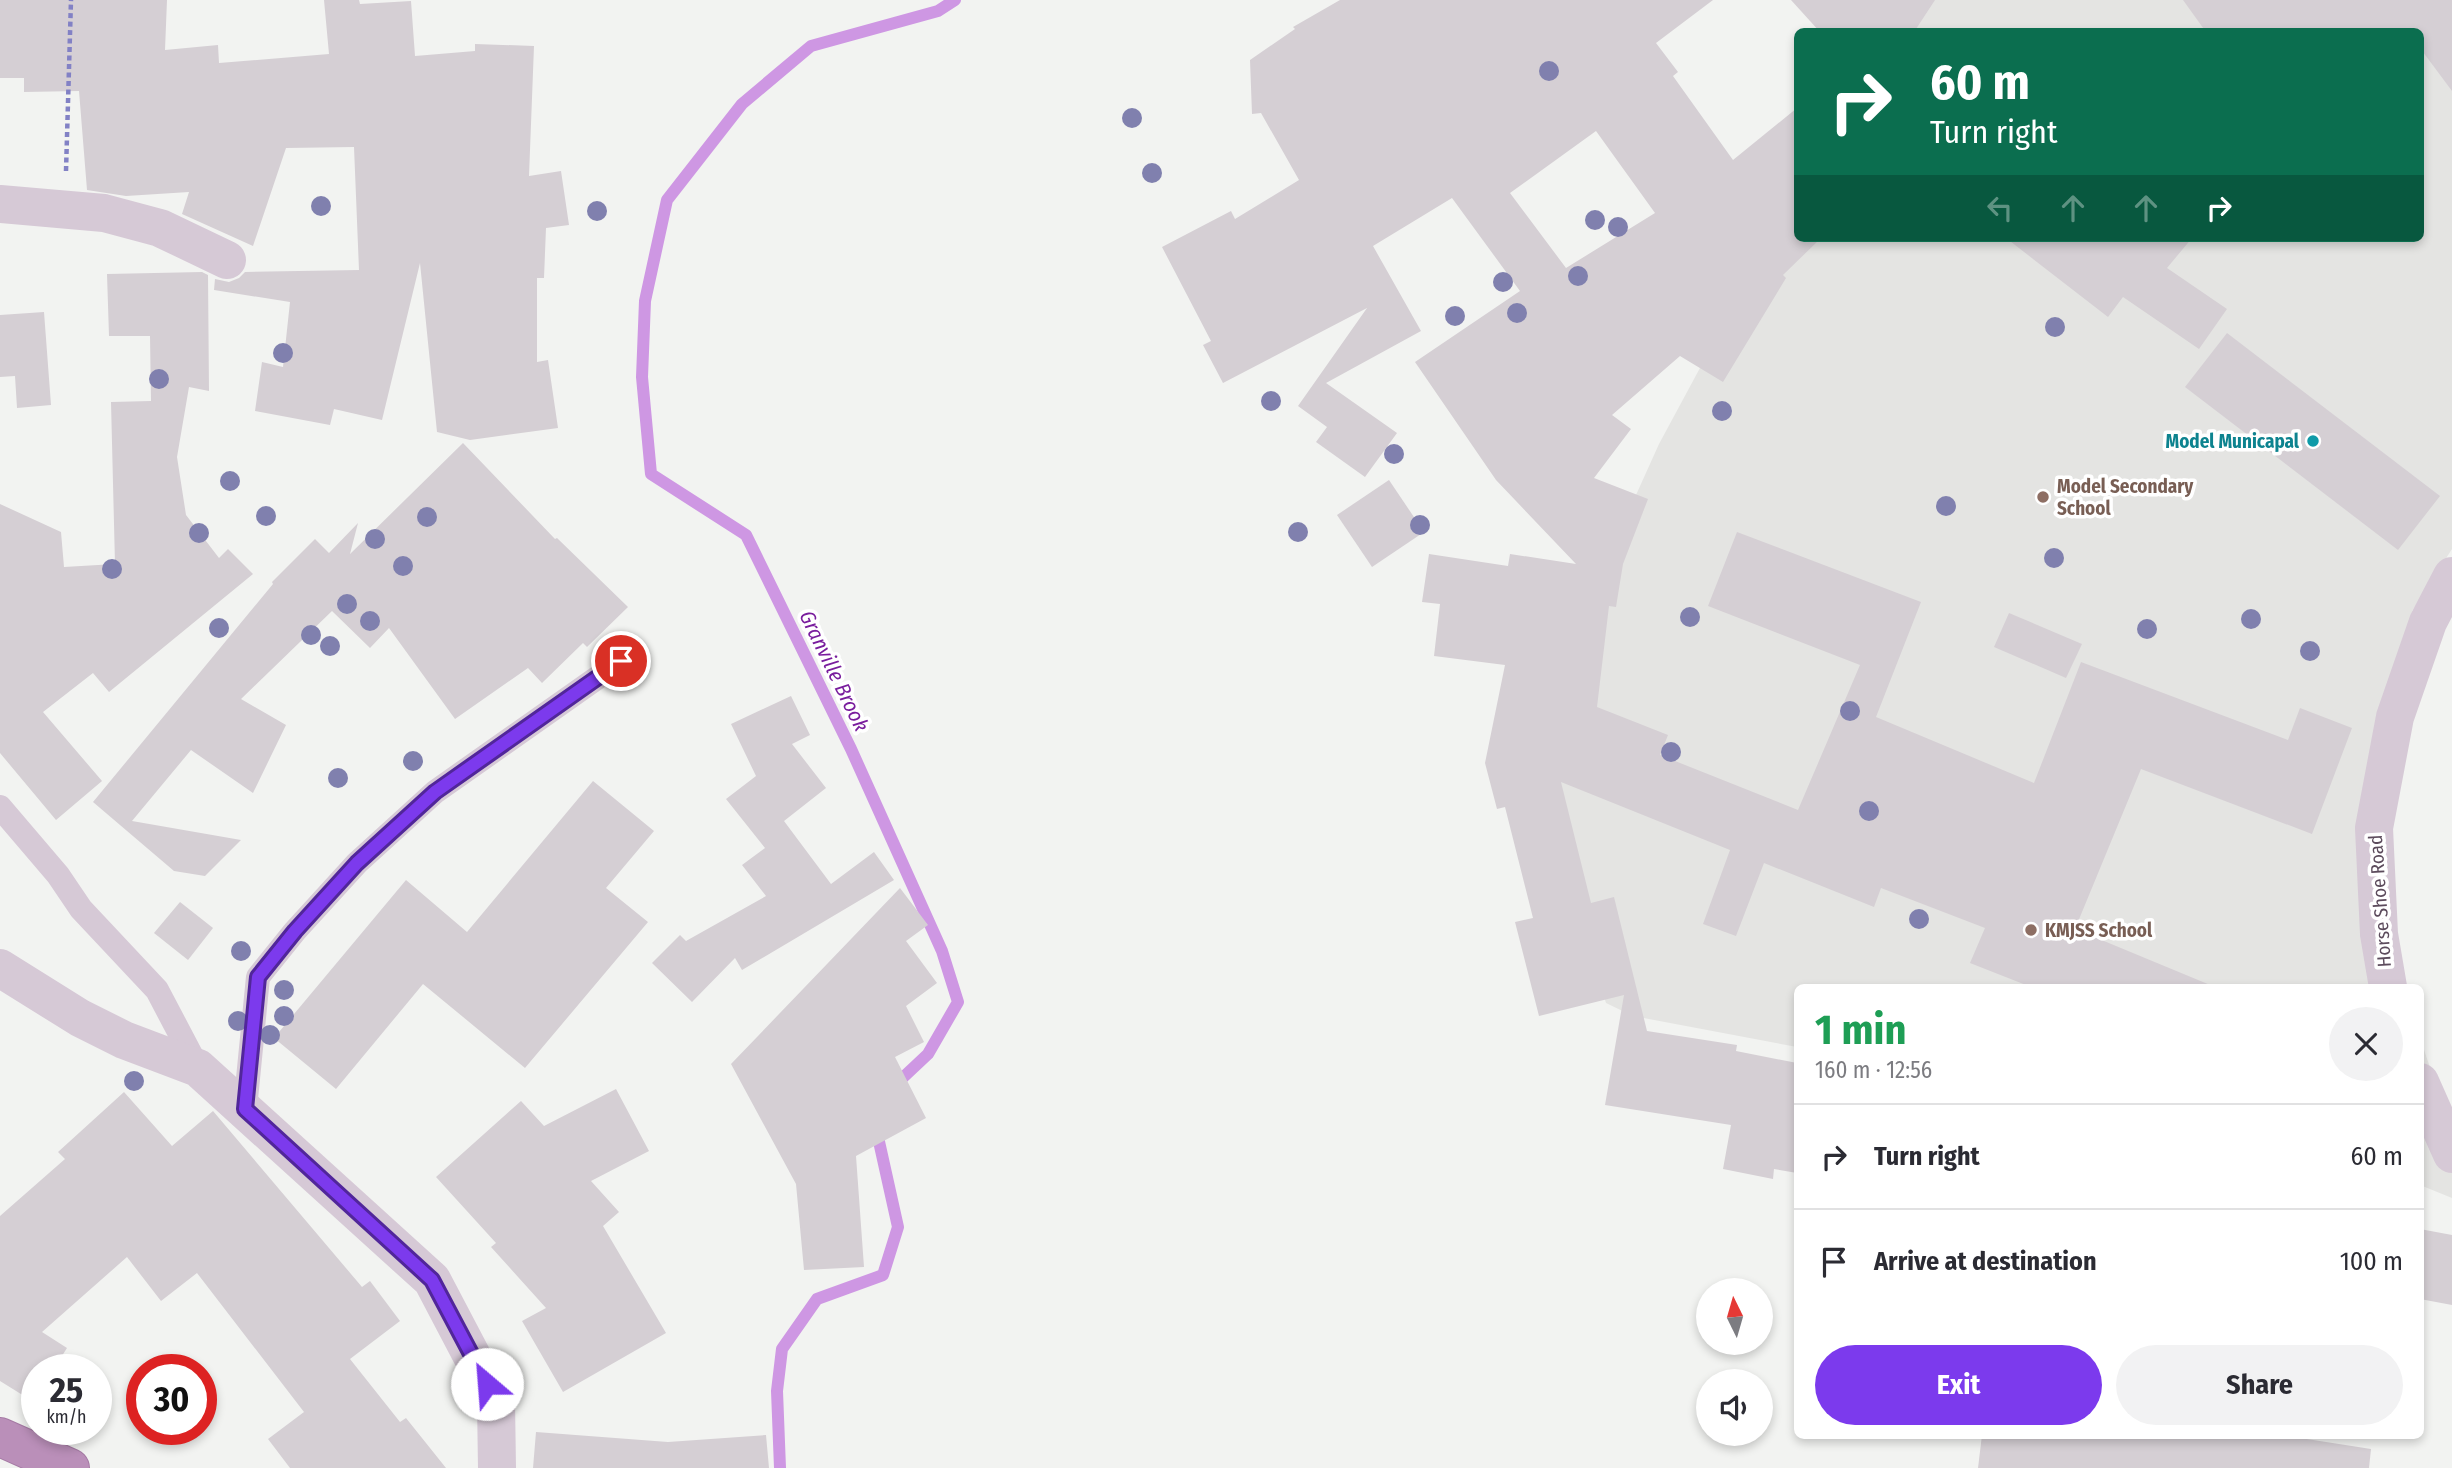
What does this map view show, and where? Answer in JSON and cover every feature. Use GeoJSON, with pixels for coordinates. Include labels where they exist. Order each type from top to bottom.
{"type":"FeatureCollection","features":[{"type":"Feature","properties":{"kind":"highway"},"geometry":{"type":"LineString","coordinates":[[0,1437],[70,1468]]}},
{"type":"Feature","properties":{"kind":"street"},"geometry":{"type":"LineString","coordinates":[[0,205],[104,213],[160,228],[227,260]]}},
{"type":"Feature","properties":{"kind":"street","name":"Horse Shoe Road"},"geometry":{"type":"LineString","coordinates":[[2387,984],[2379,934],[2374,828],[2395,717],[2428,622],[2452,576]]}},
{"type":"Feature","properties":{"kind":"street"},"geometry":{"type":"LineString","coordinates":[[0,968],[80,1018],[124,1040],[198,1068],[432,1280],[496,1402],[497,1468]]}},
{"type":"Feature","properties":{"kind":"street"},"geometry":{"type":"LineString","coordinates":[[2424,1091],[2452,1154]]}},
{"type":"Feature","properties":{"kind":"lane"},"geometry":{"type":"LineString","coordinates":[[245,1109],[258,977],[295,931],[357,863],[435,792],[621,661]]}},
{"type":"Feature","properties":{"kind":"lane"},"geometry":{"type":"LineString","coordinates":[[0,807],[58,875],[81,909],[157,990],[198,1068]]}},
{"type":"Feature","properties":{"kind":"path"},"geometry":{"type":"LineString","coordinates":[[65,210],[71,0]]}},
{"type":"Feature","properties":{"kind":"shaded area","name":"Model Secondary School"},"geometry":{"type":"Polygon","coordinates":[[[1907,0],[2452,0],[2452,549],[2412,611],[2391,764],[2377,910],[2402,984],[1794,984],[1794,1046],[1633,1016],[1606,1003],[1534,771],[1581,617],[1659,444],[1794,194],[1794,242],[2424,242],[2424,28],[1885,28],[1907,0]]]}},
{"type":"Feature","properties":{"kind":"shaded area"},"geometry":{"type":"Polygon","coordinates":[[[2424,1050],[2452,1132],[2452,1198],[2424,1187],[2424,1050]]]}},
{"type":"Feature","properties":{"kind":"building"},"geometry":{"type":"Polygon","coordinates":[[[0,0],[167,0],[165,50],[218,45],[219,63],[329,54],[324,0],[359,0],[360,4],[411,1],[415,56],[475,51],[475,44],[534,46],[529,176],[561,171],[569,225],[546,228],[544,278],[537,278],[537,362],[548,360],[558,428],[470,440],[437,432],[420,263],[382,420],[334,409],[330,425],[255,411],[262,362],[283,367],[290,302],[214,290],[215,279],[229,282],[245,272],[359,270],[354,147],[286,148],[253,246],[182,214],[189,192],[126,196],[87,190],[79,91],[24,92],[24,78],[0,78],[0,0]]]}},
{"type":"Feature","properties":{"kind":"building"},"geometry":{"type":"Polygon","coordinates":[[[1340,0],[1713,0],[1656,43],[1678,72],[1673,76],[1733,160],[1794,110],[1794,242],[1817,242],[1783,275],[1786,278],[1723,382],[1680,356],[1612,415],[1631,429],[1594,478],[1648,499],[1623,564],[1616,607],[1609,606],[1597,707],[1668,735],[1660,755],[1798,810],[1860,665],[1708,606],[1737,532],[1921,602],[1876,717],[2034,783],[2081,662],[2288,740],[2300,708],[2352,728],[2312,834],[2141,769],[2075,929],[2208,984],[2023,984],[1970,963],[1985,928],[1881,888],[1874,907],[1764,863],[1736,936],[1703,924],[1730,850],[1561,782],[1591,903],[1614,897],[1647,1031],[1737,1045],[1736,1051],[1794,1062],[1794,1172],[1774,1169],[1773,1179],[1723,1169],[1731,1125],[1605,1105],[1624,995],[1539,1016],[1515,922],[1533,918],[1505,807],[1497,809],[1485,763],[1505,665],[1434,656],[1440,604],[1422,602],[1429,554],[1508,566],[1510,554],[1576,564],[1496,480],[1415,362],[1520,291],[1452,198],[1373,246],[1421,331],[1326,383],[1397,433],[1365,477],[1316,442],[1327,427],[1298,406],[1367,308],[1223,383],[1203,345],[1211,341],[1162,247],[1231,211],[1235,219],[1299,180],[1261,113],[1252,114],[1250,60],[1295,29],[1293,27],[1340,0]],[[1596,131],[1510,193],[1566,268],[1655,213],[1596,131]]]}},
{"type":"Feature","properties":{"kind":"building"},"geometry":{"type":"Polygon","coordinates":[[[1791,0],[1935,0],[1917,28],[1816,28],[1791,0]]]}},
{"type":"Feature","properties":{"kind":"building"},"geometry":{"type":"Polygon","coordinates":[[[2183,0],[2452,0],[2452,91],[2424,53],[2424,28],[2203,28],[2183,0]]]}},
{"type":"Feature","properties":{"kind":"building"},"geometry":{"type":"Polygon","coordinates":[[[2011,242],[2189,242],[2167,268],[2227,309],[2199,349],[2123,297],[2108,317],[2011,242]]]}},
{"type":"Feature","properties":{"kind":"building"},"geometry":{"type":"Polygon","coordinates":[[[202,272],[208,275],[209,391],[189,387],[177,457],[186,515],[219,558],[228,549],[253,574],[109,692],[93,673],[43,712],[102,781],[56,820],[0,753],[0,504],[61,532],[64,567],[115,564],[111,402],[151,401],[150,336],[109,336],[107,274],[202,272]]]}},
{"type":"Feature","properties":{"kind":"building"},"geometry":{"type":"Polygon","coordinates":[[[44,312],[51,405],[17,408],[15,376],[0,377],[0,315],[44,312]]]}},
{"type":"Feature","properties":{"kind":"building","name":"Model Municapal"},"geometry":{"type":"Polygon","coordinates":[[[2227,333],[2440,496],[2398,550],[2185,387],[2227,333]]]}},
{"type":"Feature","properties":{"kind":"building"},"geometry":{"type":"Polygon","coordinates":[[[463,443],[555,539],[628,607],[587,647],[583,643],[542,683],[528,668],[455,719],[389,628],[370,648],[332,611],[241,699],[286,725],[253,793],[191,750],[132,821],[241,840],[205,876],[174,871],[93,802],[272,582],[315,539],[329,553],[358,523],[350,554],[463,443]]]}},
{"type":"Feature","properties":{"kind":"building"},"geometry":{"type":"Polygon","coordinates":[[[1389,480],[1424,532],[1372,567],[1337,515],[1389,480]]]}},
{"type":"Feature","properties":{"kind":"building"},"geometry":{"type":"Polygon","coordinates":[[[2009,613],[2082,644],[2066,678],[1994,647],[2009,613]]]}},
{"type":"Feature","properties":{"kind":"building"},"geometry":{"type":"Polygon","coordinates":[[[791,696],[810,735],[792,744],[826,788],[784,821],[831,884],[874,852],[894,880],[742,970],[735,958],[692,1002],[652,963],[680,935],[686,941],[766,896],[742,865],[765,848],[726,799],[756,776],[731,724],[791,696]]]}},
{"type":"Feature","properties":{"kind":"building"},"geometry":{"type":"Polygon","coordinates":[[[593,781],[654,831],[606,888],[648,922],[525,1068],[423,984],[336,1089],[274,1038],[406,880],[467,932],[593,781]]]}},
{"type":"Feature","properties":{"kind":"building"},"geometry":{"type":"Polygon","coordinates":[[[900,888],[928,925],[906,941],[937,983],[906,1006],[924,1042],[895,1057],[926,1118],[856,1156],[864,1267],[804,1270],[796,1184],[731,1064],[900,888]]]}},
{"type":"Feature","properties":{"kind":"building"},"geometry":{"type":"Polygon","coordinates":[[[180,902],[213,928],[188,960],[154,933],[180,902]]]}},
{"type":"Feature","properties":{"kind":"building"},"geometry":{"type":"Polygon","coordinates":[[[616,1089],[649,1151],[591,1181],[619,1212],[603,1226],[666,1333],[563,1392],[522,1321],[546,1308],[491,1247],[496,1243],[436,1177],[521,1101],[544,1126],[616,1089]]]}},
{"type":"Feature","properties":{"kind":"building"},"geometry":{"type":"Polygon","coordinates":[[[124,1092],[172,1146],[213,1111],[362,1287],[370,1281],[400,1321],[350,1359],[400,1422],[406,1418],[446,1468],[290,1468],[268,1439],[304,1412],[197,1273],[161,1301],[127,1257],[42,1332],[67,1348],[63,1354],[21,1354],[21,1394],[0,1381],[0,1216],[65,1159],[58,1152],[124,1092]]]}},
{"type":"Feature","properties":{"kind":"building"},"geometry":{"type":"Polygon","coordinates":[[[2424,1230],[2452,1235],[2452,1305],[2424,1300],[2424,1230]]]}},
{"type":"Feature","properties":{"kind":"building"},"geometry":{"type":"Polygon","coordinates":[[[536,1432],[668,1442],[766,1435],[769,1468],[533,1468],[536,1432]]]}},
{"type":"Feature","properties":{"kind":"building"},"geometry":{"type":"Polygon","coordinates":[[[1982,1439],[2307,1439],[2371,1449],[2369,1468],[1978,1468],[1982,1439]]]}},
{"type":"Feature","properties":{"kind":"waterway","name":"Granville Brook"},"geometry":{"type":"LineString","coordinates":[[895,1085],[928,1054],[958,1002],[942,951],[851,749],[746,535],[651,474],[642,377],[645,301],[667,200],[742,104],[811,46],[938,11],[955,0]]}},
{"type":"Feature","properties":{"kind":"waterway","name":"Granville Brook"},"geometry":{"type":"LineString","coordinates":[[780,1468],[777,1391],[782,1349],[817,1299],[883,1275],[898,1227],[876,1128]]}},
{"type":"Feature","properties":{"kind":"place","name":"Model Municapal"},"geometry":{"type":"Point","coordinates":[2313,441]}},
{"type":"Feature","properties":{"kind":"place","name":"Model Secondary School"},"geometry":{"type":"Point","coordinates":[2043,497]}},
{"type":"Feature","properties":{"kind":"place","name":"KMJSS School"},"geometry":{"type":"Point","coordinates":[2031,930]}},
{"type":"Feature","properties":{"kind":"route"},"geometry":{"type":"LineString","coordinates":[[487,1384],[432,1280],[245,1109],[258,977],[295,931],[357,863],[435,792],[621,661]]}}]}
